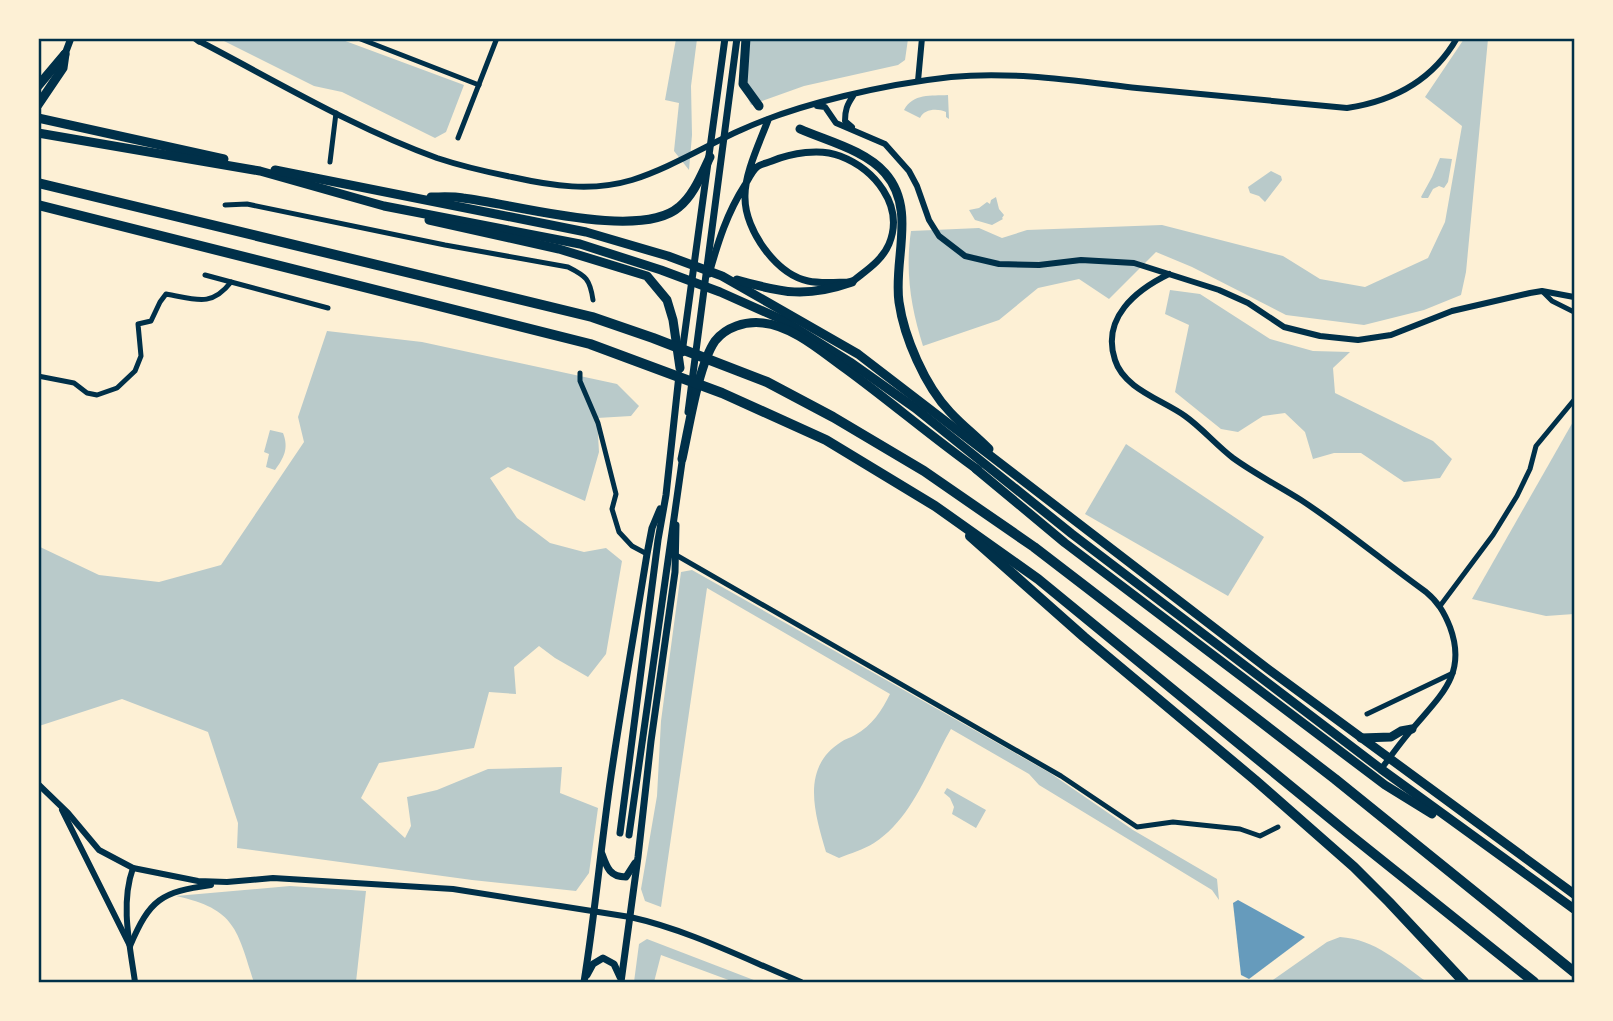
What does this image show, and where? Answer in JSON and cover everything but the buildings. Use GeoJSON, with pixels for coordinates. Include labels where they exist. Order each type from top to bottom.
{"type":"FeatureCollection","features":[{"type":"Feature","properties":{"kind":"highway"},"geometry":{"type":"LineString","coordinates":[[742,38],[743,84],[758,106]]}},
{"type":"Feature","properties":{"kind":"highway"},"geometry":{"type":"LineString","coordinates":[[38,86],[65,54]]}},
{"type":"Feature","properties":{"kind":"highway"},"geometry":{"type":"LineString","coordinates":[[38,105],[63,68],[65,54]]}},
{"type":"Feature","properties":{"kind":"highway"},"geometry":{"type":"LineString","coordinates":[[39,118],[248,164],[586,232],[668,256],[722,276],[786,292],[824,292],[852,282]]}},
{"type":"Feature","properties":{"kind":"highway"},"geometry":{"type":"LineString","coordinates":[[800,129],[866,158],[885,173],[897,192],[902,216],[897,272],[899,301],[916,358],[948,411],[1018,477]]}},
{"type":"Feature","properties":{"kind":"highway"},"geometry":{"type":"LineString","coordinates":[[38,133],[260,171],[383,206],[580,244],[662,270],[783,320],[850,362],[915,408],[1072,534],[1381,769],[1574,909]]}},
{"type":"Feature","properties":{"kind":"highway"},"geometry":{"type":"LineString","coordinates":[[406,196],[461,197],[601,221],[635,222],[662,217],[680,207],[691,193],[710,156]]}},
{"type":"Feature","properties":{"kind":"highway"},"geometry":{"type":"LineString","coordinates":[[260,171],[379,209],[559,249],[647,276],[667,300],[673,320],[680,368]]}},
{"type":"Feature","properties":{"kind":"highway"},"geometry":{"type":"LineString","coordinates":[[38,183],[160,215],[592,317],[727,365],[778,388],[924,471],[1034,547],[1335,779],[1574,972]]}},
{"type":"Feature","properties":{"kind":"highway"},"geometry":{"type":"LineString","coordinates":[[38,205],[590,344],[722,393],[826,440],[935,506],[1038,579],[1534,982]]}},
{"type":"Feature","properties":{"kind":"highway"},"geometry":{"type":"LineString","coordinates":[[722,276],[858,354],[1362,738],[1574,894]]}},
{"type":"Feature","properties":{"kind":"highway"},"geometry":{"type":"LineString","coordinates":[[682,459],[704,364],[716,340],[736,325],[763,323],[786,331],[814,346],[898,407],[1065,542],[1385,785],[1482,844]]}},
{"type":"Feature","properties":{"kind":"highway"},"geometry":{"type":"LineString","coordinates":[[976,469],[1072,534]]}},
{"type":"Feature","properties":{"kind":"highway"},"geometry":{"type":"LineString","coordinates":[[935,506],[1354,867],[1464,982]]}},
{"type":"Feature","properties":{"kind":"highway"},"geometry":{"type":"LineString","coordinates":[[1362,738],[1391,737],[1412,729]]}},
{"type":"Feature","properties":{"kind":"main road"},"geometry":{"type":"LineString","coordinates":[[65,54],[71,38]]}},
{"type":"Feature","properties":{"kind":"main road"},"geometry":{"type":"LineString","coordinates":[[620,833],[724,38]]}},
{"type":"Feature","properties":{"kind":"main road"},"geometry":{"type":"LineString","coordinates":[[629,835],[733,69],[742,38]]}},
{"type":"Feature","properties":{"kind":"main road"},"geometry":{"type":"LineString","coordinates":[[701,302],[720,235],[731,208],[757,167],[784,156],[810,153],[838,155],[864,169],[881,184],[891,206],[889,244],[876,262],[852,282],[807,281],[784,270],[767,253],[755,235],[745,199],[751,165],[768,120]]}},
{"type":"Feature","properties":{"kind":"main road"},"geometry":{"type":"LineString","coordinates":[[584,981],[595,912],[600,850],[647,554],[652,528],[666,495]]}},
{"type":"Feature","properties":{"kind":"main road"},"geometry":{"type":"LineString","coordinates":[[621,982],[676,555],[676,495]]}},
{"type":"Feature","properties":{"kind":"main road"},"geometry":{"type":"LineString","coordinates":[[600,850],[608,870],[622,877],[626,877],[639,857]]}},
{"type":"Feature","properties":{"kind":"main road"},"geometry":{"type":"LineString","coordinates":[[584,981],[593,964],[603,958],[614,964],[621,982]]}},
{"type":"Feature","properties":{"kind":"street"},"geometry":{"type":"LineString","coordinates":[[358,38],[479,85]]}},
{"type":"Feature","properties":{"kind":"street"},"geometry":{"type":"LineString","coordinates":[[458,138],[497,38]]}},
{"type":"Feature","properties":{"kind":"street"},"geometry":{"type":"LineString","coordinates":[[918,81],[922,38]]}},
{"type":"Feature","properties":{"kind":"street"},"geometry":{"type":"LineString","coordinates":[[197,40],[336,112],[439,159],[493,173],[568,187],[608,185],[657,171],[743,129],[808,106],[918,81],[952,77],[1020,76],[1348,108],[1388,98],[1413,86],[1444,58],[1457,38]]}},
{"type":"Feature","properties":{"kind":"street"},"geometry":{"type":"LineString","coordinates":[[853,96],[846,106],[845,121],[859,132]]}},
{"type":"Feature","properties":{"kind":"street"},"geometry":{"type":"LineString","coordinates":[[808,106],[825,107],[836,123],[885,144],[909,171],[929,220],[939,236],[965,256],[999,264],[1039,265],[1082,260],[1134,263],[1219,290],[1248,303],[1284,327],[1320,336],[1358,340],[1391,335],[1452,311],[1542,291],[1574,296]]}},
{"type":"Feature","properties":{"kind":"street"},"geometry":{"type":"LineString","coordinates":[[330,162],[336,112]]}},
{"type":"Feature","properties":{"kind":"street"},"geometry":{"type":"LineString","coordinates":[[225,205],[247,204],[445,245],[568,267],[585,276],[592,287],[593,300]]}},
{"type":"Feature","properties":{"kind":"street"},"geometry":{"type":"LineString","coordinates":[[321,218],[322,208]]}},
{"type":"Feature","properties":{"kind":"street"},"geometry":{"type":"LineString","coordinates":[[1169,274],[1138,292],[1117,320],[1113,340],[1115,361],[1128,379],[1187,417],[1234,458],[1311,507],[1426,592],[1440,606],[1455,640],[1454,673],[1443,693],[1381,769]]}},
{"type":"Feature","properties":{"kind":"street"},"geometry":{"type":"LineString","coordinates":[[205,275],[328,308]]}},
{"type":"Feature","properties":{"kind":"street"},"geometry":{"type":"LineString","coordinates":[[38,376],[74,383],[88,393],[97,395],[117,388],[135,371],[141,356],[138,324],[151,321],[166,294],[205,301],[222,294],[231,282]]}},
{"type":"Feature","properties":{"kind":"street"},"geometry":{"type":"LineString","coordinates":[[1542,291],[1552,302],[1574,312]]}},
{"type":"Feature","properties":{"kind":"street"},"geometry":{"type":"LineString","coordinates":[[580,373],[580,381],[598,423],[616,494],[612,509],[618,532],[632,546],[647,554]]}},
{"type":"Feature","properties":{"kind":"street"},"geometry":{"type":"LineString","coordinates":[[1440,606],[1493,535],[1517,496],[1530,469],[1535,446],[1574,400]]}},
{"type":"Feature","properties":{"kind":"street"},"geometry":{"type":"LineString","coordinates":[[676,555],[1061,776],[1137,827],[1173,822],[1240,829],[1260,836],[1278,827]]}},
{"type":"Feature","properties":{"kind":"street"},"geometry":{"type":"LineString","coordinates":[[1367,714],[1454,673]]}},
{"type":"Feature","properties":{"kind":"street"},"geometry":{"type":"LineString","coordinates":[[38,783],[60,804],[99,850],[133,868],[198,881],[227,882]]}},
{"type":"Feature","properties":{"kind":"street"},"geometry":{"type":"LineString","coordinates":[[60,804],[130,946]]}},
{"type":"Feature","properties":{"kind":"street"},"geometry":{"type":"LineString","coordinates":[[133,868],[127,890],[135,982]]}},
{"type":"Feature","properties":{"kind":"street"},"geometry":{"type":"LineString","coordinates":[[130,946],[142,920],[160,899],[184,888],[273,878],[453,889],[630,917],[689,935],[801,982]]}},
{"type":"Feature","properties":{"kind":"shaded area"},"geometry":{"type":"Polygon","coordinates":[[[220,39],[340,39],[464,85],[446,132],[435,138],[342,92],[314,86],[220,39]]]}},
{"type":"Feature","properties":{"kind":"shaded area"},"geometry":{"type":"Polygon","coordinates":[[[676,39],[697,39],[691,86],[692,135],[689,170],[674,151],[679,103],[665,100],[676,39]]]}},
{"type":"Feature","properties":{"kind":"shaded area"},"geometry":{"type":"Polygon","coordinates":[[[748,39],[908,39],[905,60],[898,65],[804,86],[751,105],[745,92],[748,39]]]}},
{"type":"Feature","properties":{"kind":"shaded area"},"geometry":{"type":"Polygon","coordinates":[[[1464,39],[1488,39],[1466,272],[1461,295],[1424,310],[1364,325],[1286,315],[1192,267],[1156,252],[1109,299],[1079,279],[1038,288],[999,320],[923,346],[910,290],[911,231],[979,228],[1002,238],[1027,230],[1162,225],[1283,256],[1320,279],[1365,287],[1428,258],[1445,222],[1462,126],[1425,97],[1464,39]]]}},
{"type":"Feature","properties":{"kind":"shaded area"},"geometry":{"type":"Polygon","coordinates":[[[948,95],[949,119],[946,112],[939,110],[928,111],[920,118],[904,110],[917,98],[948,95]]]}},
{"type":"Feature","properties":{"kind":"shaded area"},"geometry":{"type":"Polygon","coordinates":[[[1440,158],[1452,159],[1448,182],[1444,188],[1439,186],[1433,189],[1428,198],[1422,198],[1421,197],[1440,158]]]}},
{"type":"Feature","properties":{"kind":"shaded area"},"geometry":{"type":"Polygon","coordinates":[[[1271,171],[1281,176],[1282,180],[1265,202],[1250,193],[1248,187],[1271,171]]]}},
{"type":"Feature","properties":{"kind":"shaded area"},"geometry":{"type":"Polygon","coordinates":[[[996,197],[999,209],[1004,215],[1003,219],[992,225],[975,220],[969,210],[979,208],[987,202],[990,204],[996,197]]]}},
{"type":"Feature","properties":{"kind":"shaded area"},"geometry":{"type":"Polygon","coordinates":[[[1170,290],[1200,294],[1270,339],[1313,351],[1350,352],[1333,368],[1335,393],[1433,441],[1452,459],[1440,478],[1404,482],[1361,453],[1334,453],[1313,459],[1305,432],[1285,413],[1263,416],[1238,432],[1221,429],[1175,392],[1189,325],[1165,314],[1170,290]]]}},
{"type":"Feature","properties":{"kind":"shaded area"},"geometry":{"type":"Polygon","coordinates":[[[327,331],[422,342],[617,384],[639,406],[631,416],[597,418],[599,452],[585,501],[508,467],[490,478],[517,518],[550,543],[584,552],[606,548],[622,561],[606,654],[588,677],[539,646],[514,667],[516,694],[489,692],[474,748],[379,763],[361,798],[405,838],[411,826],[407,797],[437,790],[488,769],[562,767],[560,793],[598,808],[589,873],[576,891],[472,880],[237,848],[238,823],[208,732],[122,699],[39,726],[38,546],[99,575],[159,582],[221,565],[304,442],[298,417],[327,331]]]}},
{"type":"Feature","properties":{"kind":"shaded area"},"geometry":{"type":"Polygon","coordinates":[[[1574,420],[1574,614],[1546,616],[1472,599],[1574,420]]]}},
{"type":"Feature","properties":{"kind":"shaded area"},"geometry":{"type":"Polygon","coordinates":[[[270,430],[283,433],[286,443],[283,457],[275,470],[266,467],[269,454],[264,452],[270,430]]]}},
{"type":"Feature","properties":{"kind":"shaded area"},"geometry":{"type":"Polygon","coordinates":[[[1126,444],[1264,537],[1228,596],[1085,514],[1126,444]]]}},
{"type":"Feature","properties":{"kind":"shaded area"},"geometry":{"type":"Polygon","coordinates":[[[692,570],[1050,773],[1133,830],[1217,879],[1219,900],[1212,890],[1039,785],[1029,774],[951,729],[910,806],[888,832],[870,845],[839,858],[826,852],[815,807],[815,778],[820,765],[828,753],[841,742],[871,722],[890,694],[707,588],[661,907],[645,901],[641,889],[657,796],[661,721],[681,572],[692,570]]]}},
{"type":"Feature","properties":{"kind":"shaded area"},"geometry":{"type":"Polygon","coordinates":[[[947,788],[986,810],[976,828],[952,814],[954,807],[944,793],[947,788]]]}},
{"type":"Feature","properties":{"kind":"shaded area"},"geometry":{"type":"Polygon","coordinates":[[[290,886],[366,891],[356,982],[254,982],[238,935],[223,915],[196,901],[176,896],[290,886]]]}},
{"type":"Feature","properties":{"kind":"shaded area"},"geometry":{"type":"Polygon","coordinates":[[[1340,937],[1376,947],[1427,982],[1270,982],[1327,942],[1340,937]]]}},
{"type":"Feature","properties":{"kind":"shaded area"},"geometry":{"type":"Polygon","coordinates":[[[647,939],[759,982],[734,982],[661,955],[654,982],[634,982],[639,944],[647,939]]]}},
{"type":"Feature","properties":{"kind":"water"},"geometry":{"type":"Polygon","coordinates":[[[1238,900],[1305,937],[1249,979],[1241,975],[1233,903],[1238,900]]]}}]}
